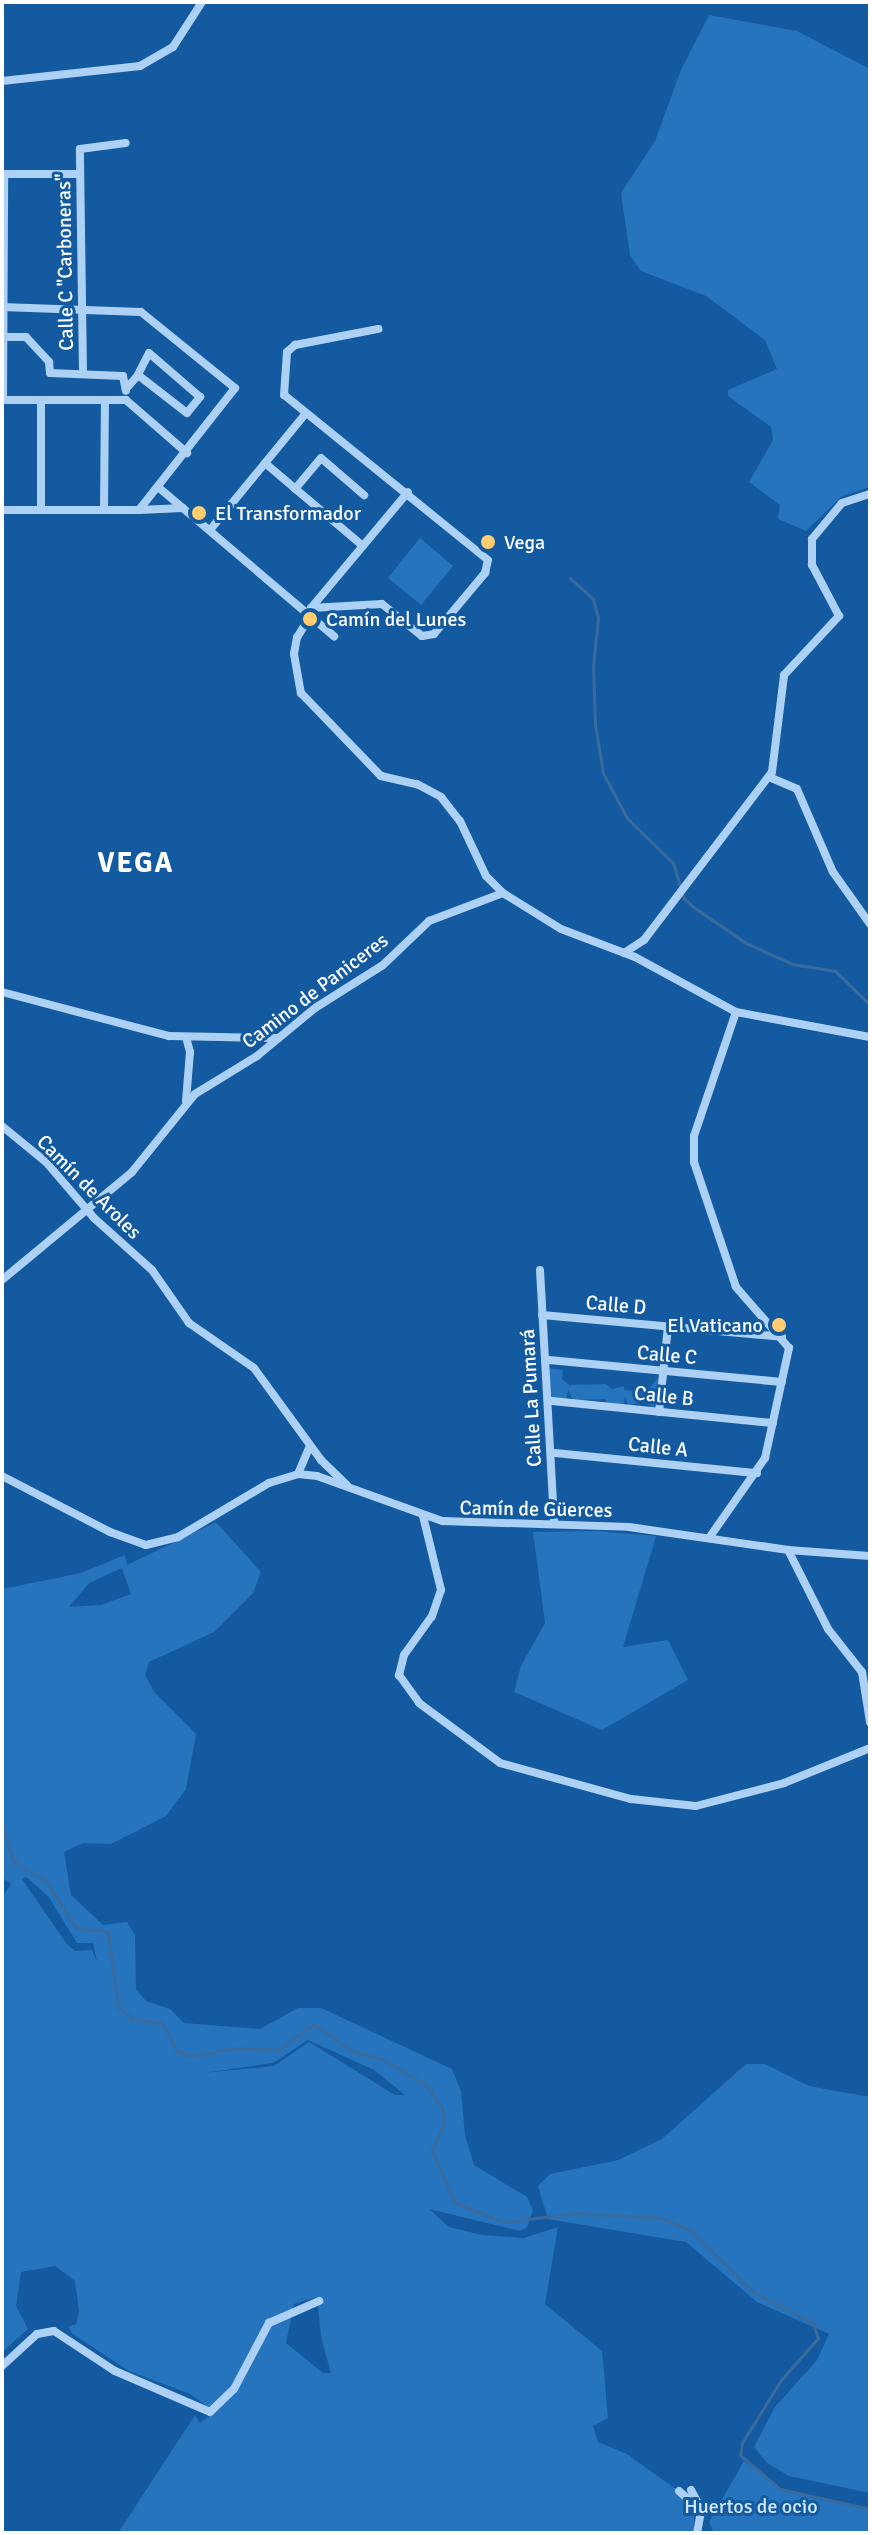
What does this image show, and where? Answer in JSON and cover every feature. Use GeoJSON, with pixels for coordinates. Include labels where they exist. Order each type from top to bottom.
{"type":"FeatureCollection","features":[{"type":"Feature","properties":{"kind":"street"},"geometry":{"type":"LineString","coordinates":[[4,77],[140,66],[179,41],[202,2]]}},
{"type":"Feature","properties":{"kind":"street","name":"Calle C \"Carboneras\""},"geometry":{"type":"LineString","coordinates":[[83,374],[80,174],[85,144],[126,143]]}},
{"type":"Feature","properties":{"kind":"street"},"geometry":{"type":"LineString","coordinates":[[80,174],[3,174],[2,400],[126,400],[187,453]]}},
{"type":"Feature","properties":{"kind":"street"},"geometry":{"type":"LineString","coordinates":[[2,307],[128,309],[156,319],[235,388],[187,453],[139,510]]}},
{"type":"Feature","properties":{"kind":"street"},"geometry":{"type":"LineString","coordinates":[[310,612],[382,604],[422,636],[434,634],[485,573],[488,560],[480,551],[284,395],[287,352],[295,345],[378,329]]}},
{"type":"Feature","properties":{"kind":"street"},"geometry":{"type":"LineString","coordinates":[[3,337],[26,337],[49,362],[50,373],[123,376],[126,400]]}},
{"type":"Feature","properties":{"kind":"street"},"geometry":{"type":"LineString","coordinates":[[126,389],[138,375],[149,353],[200,397],[185,412],[138,375]]}},
{"type":"Feature","properties":{"kind":"street"},"geometry":{"type":"LineString","coordinates":[[104,510],[105,400]]}},
{"type":"Feature","properties":{"kind":"street"},"geometry":{"type":"LineString","coordinates":[[41,401],[41,510]]}},
{"type":"Feature","properties":{"kind":"street"},"geometry":{"type":"LineString","coordinates":[[210,530],[306,413]]}},
{"type":"Feature","properties":{"kind":"street"},"geometry":{"type":"LineString","coordinates":[[295,489],[321,458],[364,495]]}},
{"type":"Feature","properties":{"kind":"street"},"geometry":{"type":"LineString","coordinates":[[265,463],[363,546]]}},
{"type":"Feature","properties":{"kind":"street"},"geometry":{"type":"LineString","coordinates":[[158,487],[310,612],[334,636]]}},
{"type":"Feature","properties":{"kind":"street"},"geometry":{"type":"LineString","coordinates":[[408,492],[310,612],[297,637],[294,654],[301,693],[381,776],[417,784],[441,797],[460,821],[486,876],[503,893],[575,936],[624,953],[736,1012],[870,1037]]}},
{"type":"Feature","properties":{"kind":"street"},"geometry":{"type":"LineString","coordinates":[[624,953],[644,940],[675,894],[769,777],[778,748],[777,707],[784,675],[839,616],[812,565],[812,539],[842,503],[870,494]]}},
{"type":"Feature","properties":{"kind":"street"},"geometry":{"type":"LineString","coordinates":[[2,510],[183,508]]}},
{"type":"Feature","properties":{"kind":"street"},"geometry":{"type":"LineString","coordinates":[[769,777],[784,779],[797,789],[833,872],[870,924]]}},
{"type":"Feature","properties":{"kind":"street","name":"Camino de Paniceres"},"geometry":{"type":"LineString","coordinates":[[2,1280],[132,1172],[186,1101],[383,965],[429,921],[503,893]]}},
{"type":"Feature","properties":{"kind":"street"},"geometry":{"type":"LineString","coordinates":[[2,992],[186,1037],[278,1038]]}},
{"type":"Feature","properties":{"kind":"street"},"geometry":{"type":"LineString","coordinates":[[709,1538],[757,1473],[773,1423],[789,1348],[783,1337],[755,1313],[736,1287],[694,1162],[694,1136],[736,1024],[736,1012]]}},
{"type":"Feature","properties":{"kind":"street"},"geometry":{"type":"LineString","coordinates":[[186,1037],[190,1052],[186,1101]]}},
{"type":"Feature","properties":{"kind":"street","name":"Camín de Aroles"},"geometry":{"type":"LineString","coordinates":[[2,1126],[46,1162],[85,1209],[152,1270],[189,1323],[254,1368],[310,1445],[347,1486]]}},
{"type":"Feature","properties":{"kind":"street","name":"Calle La Pumará"},"geometry":{"type":"LineString","coordinates":[[540,1270],[554,1523]]}},
{"type":"Feature","properties":{"kind":"street","name":"Calle D"},"geometry":{"type":"LineString","coordinates":[[542,1315],[783,1337]]}},
{"type":"Feature","properties":{"kind":"street"},"geometry":{"type":"LineString","coordinates":[[659,1412],[668,1326]]}},
{"type":"Feature","properties":{"kind":"street","name":"Calle C"},"geometry":{"type":"LineString","coordinates":[[549,1360],[782,1382]]}},
{"type":"Feature","properties":{"kind":"street","name":"Calle B"},"geometry":{"type":"LineString","coordinates":[[552,1401],[773,1423]]}},
{"type":"Feature","properties":{"kind":"street"},"geometry":{"type":"LineString","coordinates":[[2,1476],[120,1537],[146,1545],[178,1537],[269,1483],[298,1474],[310,1445]]}},
{"type":"Feature","properties":{"kind":"street","name":"Calle A"},"geometry":{"type":"LineString","coordinates":[[555,1453],[757,1473]]}},
{"type":"Feature","properties":{"kind":"street","name":"Camín de Güerces"},"geometry":{"type":"LineString","coordinates":[[298,1474],[347,1486],[423,1516],[464,1524],[554,1523],[709,1538],[788,1550],[870,1556]]}},
{"type":"Feature","properties":{"kind":"street"},"geometry":{"type":"LineString","coordinates":[[423,1516],[441,1590],[432,1616],[404,1655],[399,1675],[419,1703],[500,1763],[631,1799],[696,1806],[784,1783],[870,1748]]}},
{"type":"Feature","properties":{"kind":"street"},"geometry":{"type":"LineString","coordinates":[[788,1550],[828,1629],[857,1660],[870,1722]]}},
{"type":"Feature","properties":{"kind":"street"},"geometry":{"type":"LineString","coordinates":[[2,2366],[37,2334],[54,2331],[115,2371],[210,2412],[234,2389],[269,2323],[319,2301]]}},
{"type":"Feature","properties":{"kind":"street"},"geometry":{"type":"LineString","coordinates":[[691,2490],[699,2497],[701,2511],[697,2533]]}},
{"type":"Feature","properties":{"kind":"street"},"geometry":{"type":"LineString","coordinates":[[679,2491],[701,2511]]}},
{"type":"Feature","properties":{"kind":"green space"},"geometry":{"type":"Polygon","coordinates":[[[709,15],[797,31],[870,69],[870,487],[842,496],[806,531],[778,519],[780,505],[749,482],[773,440],[771,427],[728,396],[728,390],[777,369],[765,340],[706,296],[641,271],[630,255],[621,193],[655,141],[681,70],[709,15]]]}},
{"type":"Feature","properties":{"kind":"green space"},"geometry":{"type":"Polygon","coordinates":[[[420,538],[453,566],[421,605],[388,578],[420,538]]]}},
{"type":"Feature","properties":{"kind":"green space"},"geometry":{"type":"Polygon","coordinates":[[[547,1368],[563,1370],[562,1379],[569,1385],[606,1384],[612,1389],[624,1386],[624,1390],[646,1392],[658,1378],[654,1407],[644,1402],[628,1405],[625,1396],[624,1405],[606,1403],[606,1399],[573,1400],[568,1390],[566,1399],[549,1397],[547,1368]]]}},
{"type":"Feature","properties":{"kind":"green space"},"geometry":{"type":"Polygon","coordinates":[[[216,1522],[261,1572],[253,1593],[214,1632],[149,1662],[145,1675],[155,1693],[196,1734],[186,1789],[166,1816],[111,1844],[83,1843],[64,1852],[71,1895],[103,1925],[127,1922],[135,1935],[136,1989],[146,2001],[170,2009],[184,2023],[260,2029],[298,2008],[321,2008],[452,2069],[461,2091],[465,2135],[474,2165],[527,2197],[533,2210],[527,2227],[520,2231],[429,2209],[449,2227],[482,2235],[524,2238],[558,2227],[545,2304],[602,2351],[608,2418],[593,2426],[598,2442],[627,2454],[681,2493],[694,2508],[694,2533],[118,2533],[195,2415],[200,2423],[215,2412],[190,2394],[129,2371],[73,2334],[68,2327],[76,2324],[79,2311],[75,2281],[55,2266],[21,2272],[16,2306],[28,2329],[2,2352],[2,1897],[11,1884],[2,1877],[2,1589],[81,1573],[125,1555],[127,1565],[216,1522]],[[122,1568],[89,1583],[69,1607],[101,1605],[131,1594],[122,1568]],[[26,1877],[22,1879],[66,1943],[75,1951],[92,1950],[97,1962],[93,1943],[77,1943],[48,1896],[26,1877]],[[308,2040],[273,2063],[203,2073],[274,2066],[309,2042],[395,2095],[405,2095],[374,2070],[308,2040]],[[317,2297],[294,2304],[286,2343],[323,2373],[331,2373],[321,2337],[317,2297]]]}},
{"type":"Feature","properties":{"kind":"green space"},"geometry":{"type":"Polygon","coordinates":[[[595,1531],[656,1536],[623,1647],[668,1640],[688,1680],[602,1730],[514,1692],[521,1666],[545,1623],[533,1532],[595,1531]]]}},
{"type":"Feature","properties":{"kind":"green space"},"geometry":{"type":"Polygon","coordinates":[[[746,2064],[765,2064],[809,2086],[870,2097],[870,2493],[789,2476],[767,2463],[754,2447],[775,2407],[817,2360],[829,2334],[757,2302],[686,2242],[548,2219],[538,2186],[550,2174],[618,2160],[662,2139],[746,2064]]]}},
{"type":"Feature","properties":{"kind":"green space","name":"Huertos de ocio"},"geometry":{"type":"Polygon","coordinates":[[[744,2461],[780,2489],[870,2510],[870,2533],[714,2533],[709,2522],[744,2461]]]}},
{"type":"Feature","properties":{"kind":"waterway"},"geometry":{"type":"LineString","coordinates":[[570,578],[593,599],[598,618],[593,666],[595,724],[603,773],[627,818],[673,863],[684,898],[692,906],[746,943],[792,964],[835,971],[870,1005]]}},
{"type":"Feature","properties":{"kind":"waterway"},"geometry":{"type":"LineString","coordinates":[[2,1826],[14,1862],[47,1882],[76,1928],[108,1932],[118,2007],[133,2019],[162,2023],[177,2051],[189,2056],[236,2048],[278,2050],[314,2024],[354,2052],[382,2059],[426,2085],[442,2108],[444,2124],[432,2150],[454,2202],[503,2222],[576,2213],[660,2218],[690,2230],[753,2292],[813,2323],[818,2338],[781,2380],[742,2443],[740,2455],[780,2489],[870,2509]]}},
{"type":"Feature","properties":{"kind":"place","name":"El Transformador"},"geometry":{"type":"Point","coordinates":[199,513]}},
{"type":"Feature","properties":{"kind":"place","name":"Vega"},"geometry":{"type":"Point","coordinates":[488,542]}},
{"type":"Feature","properties":{"kind":"place","name":"Camín del Lunes"},"geometry":{"type":"Point","coordinates":[310,619]}},
{"type":"Feature","properties":{"kind":"place","name":"El Vaticano"},"geometry":{"type":"Point","coordinates":[779,1325]}},
{"type":"Feature","properties":{"kind":"district","name":"VEGA"},"geometry":{"type":"Point","coordinates":[136,863]}}]}
